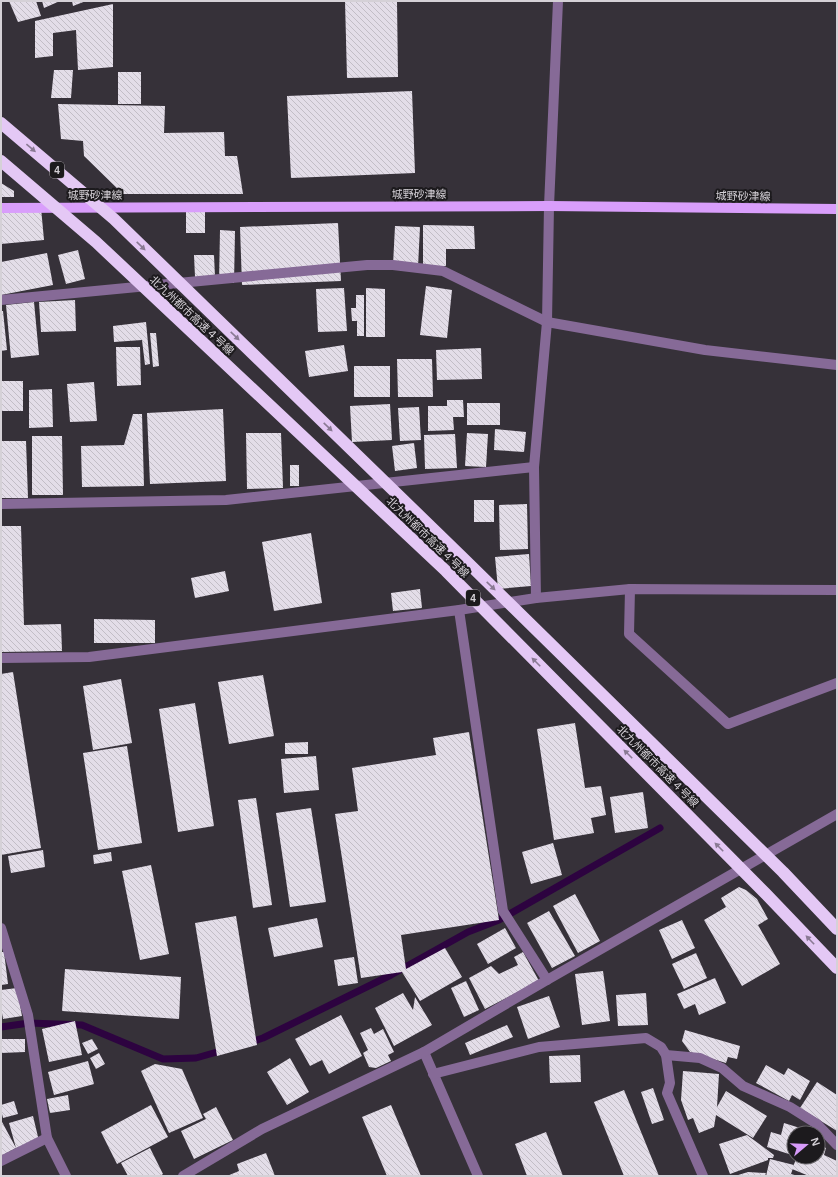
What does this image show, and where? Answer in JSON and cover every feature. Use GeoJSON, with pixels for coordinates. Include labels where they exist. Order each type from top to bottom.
{"type":"FeatureCollection","features":[{"type":"Feature","properties":{"kind":"highway","name":"北九州都市高速４号線"},"geometry":{"type":"LineString","coordinates":[[1,122],[114,219],[772,861],[837,929]]}},
{"type":"Feature","properties":{"kind":"highway","name":"北九州都市高速４号線"},"geometry":{"type":"LineString","coordinates":[[1,161],[96,242],[446,571],[760,887],[837,968]]}},
{"type":"Feature","properties":{"kind":"main road","name":"城野砂津線"},"geometry":{"type":"LineString","coordinates":[[1,208],[549,206],[837,209]]}},
{"type":"Feature","properties":{"kind":"street"},"geometry":{"type":"LineString","coordinates":[[536,598],[534,467],[547,322],[549,206],[558,1]]}},
{"type":"Feature","properties":{"kind":"street"},"geometry":{"type":"LineString","coordinates":[[1,300],[367,265],[393,266],[443,271],[547,322],[705,350],[837,366]]}},
{"type":"Feature","properties":{"kind":"street"},"geometry":{"type":"LineString","coordinates":[[1,504],[226,500],[534,467]]}},
{"type":"Feature","properties":{"kind":"street"},"geometry":{"type":"LineString","coordinates":[[630,589],[629,634],[728,724],[837,683]]}},
{"type":"Feature","properties":{"kind":"street"},"geometry":{"type":"LineString","coordinates":[[1,658],[89,657],[459,610],[536,598],[630,589],[837,590]]}},
{"type":"Feature","properties":{"kind":"street"},"geometry":{"type":"LineString","coordinates":[[459,610],[503,912],[547,980]]}},
{"type":"Feature","properties":{"kind":"street"},"geometry":{"type":"LineString","coordinates":[[183,1176],[262,1129],[424,1052],[837,814]]}},
{"type":"Feature","properties":{"kind":"street"},"geometry":{"type":"LineString","coordinates":[[1,928],[28,1015],[47,1138],[66,1176]]}},
{"type":"Feature","properties":{"kind":"street"},"geometry":{"type":"LineString","coordinates":[[433,1074],[539,1047],[646,1038],[661,1047],[666,1055],[670,1083],[667,1093],[703,1176]]}},
{"type":"Feature","properties":{"kind":"street"},"geometry":{"type":"LineString","coordinates":[[424,1052],[478,1176]]}},
{"type":"Feature","properties":{"kind":"street"},"geometry":{"type":"LineString","coordinates":[[666,1055],[700,1058],[722,1068],[743,1086],[790,1108],[816,1124],[837,1145]]}},
{"type":"Feature","properties":{"kind":"street"},"geometry":{"type":"LineString","coordinates":[[1,1161],[47,1138]]}},
{"type":"Feature","properties":{"kind":"building"},"geometry":{"type":"Polygon","coordinates":[[[9,1],[36,1],[41,16],[18,22],[9,1]]]}},
{"type":"Feature","properties":{"kind":"building"},"geometry":{"type":"Polygon","coordinates":[[[42,1],[60,1],[44,8],[42,1]]]}},
{"type":"Feature","properties":{"kind":"building"},"geometry":{"type":"Polygon","coordinates":[[[72,1],[86,1],[73,6],[72,1]]]}},
{"type":"Feature","properties":{"kind":"building"},"geometry":{"type":"Polygon","coordinates":[[[345,1],[397,1],[398,77],[347,78],[345,1]]]}},
{"type":"Feature","properties":{"kind":"building"},"geometry":{"type":"Polygon","coordinates":[[[113,4],[113,67],[78,70],[76,30],[53,33],[53,56],[35,58],[35,21],[113,4]]]}},
{"type":"Feature","properties":{"kind":"building"},"geometry":{"type":"Polygon","coordinates":[[[54,70],[73,70],[71,98],[51,98],[54,70]]]}},
{"type":"Feature","properties":{"kind":"building"},"geometry":{"type":"Polygon","coordinates":[[[118,72],[141,72],[141,104],[118,104],[118,72]]]}},
{"type":"Feature","properties":{"kind":"building"},"geometry":{"type":"Polygon","coordinates":[[[412,91],[415,173],[291,178],[287,96],[412,91]]]}},
{"type":"Feature","properties":{"kind":"building"},"geometry":{"type":"Polygon","coordinates":[[[58,104],[165,106],[164,133],[224,132],[225,156],[237,156],[243,194],[123,194],[84,156],[83,141],[61,139],[58,104]]]}},
{"type":"Feature","properties":{"kind":"building"},"geometry":{"type":"Polygon","coordinates":[[[1,183],[14,191],[14,197],[1,197],[1,183]]]}},
{"type":"Feature","properties":{"kind":"building"},"geometry":{"type":"Polygon","coordinates":[[[41,208],[44,240],[1,244],[1,213],[41,208]]]}},
{"type":"Feature","properties":{"kind":"building"},"geometry":{"type":"Polygon","coordinates":[[[186,208],[205,208],[205,233],[186,233],[186,208]]]}},
{"type":"Feature","properties":{"kind":"building"},"geometry":{"type":"Polygon","coordinates":[[[338,223],[341,281],[242,285],[240,227],[338,223]]]}},
{"type":"Feature","properties":{"kind":"building"},"geometry":{"type":"Polygon","coordinates":[[[423,225],[474,226],[475,249],[446,249],[446,266],[423,266],[423,225]]]}},
{"type":"Feature","properties":{"kind":"building"},"geometry":{"type":"Polygon","coordinates":[[[395,226],[420,227],[418,267],[393,265],[395,226]]]}},
{"type":"Feature","properties":{"kind":"building"},"geometry":{"type":"Polygon","coordinates":[[[220,230],[235,231],[234,283],[219,283],[220,230]]]}},
{"type":"Feature","properties":{"kind":"building"},"geometry":{"type":"Polygon","coordinates":[[[78,250],[85,279],[66,284],[58,255],[78,250]]]}},
{"type":"Feature","properties":{"kind":"building"},"geometry":{"type":"Polygon","coordinates":[[[47,253],[53,285],[1,295],[1,262],[47,253]]]}},
{"type":"Feature","properties":{"kind":"building"},"geometry":{"type":"Polygon","coordinates":[[[194,255],[214,255],[215,277],[195,277],[194,255]]]}},
{"type":"Feature","properties":{"kind":"building"},"geometry":{"type":"Polygon","coordinates":[[[426,286],[452,290],[447,338],[420,335],[426,286]]]}},
{"type":"Feature","properties":{"kind":"building"},"geometry":{"type":"Polygon","coordinates":[[[344,288],[347,331],[318,332],[316,289],[344,288]]]}},
{"type":"Feature","properties":{"kind":"building"},"geometry":{"type":"Polygon","coordinates":[[[366,288],[385,289],[385,337],[366,337],[366,288]]]}},
{"type":"Feature","properties":{"kind":"building"},"geometry":{"type":"Polygon","coordinates":[[[356,295],[364,295],[364,336],[357,336],[357,321],[352,321],[351,308],[356,308],[356,295]]]}},
{"type":"Feature","properties":{"kind":"building"},"geometry":{"type":"Polygon","coordinates":[[[75,300],[76,331],[41,332],[39,302],[75,300]]]}},
{"type":"Feature","properties":{"kind":"building"},"geometry":{"type":"Polygon","coordinates":[[[34,302],[39,355],[11,358],[6,305],[34,302]]]}},
{"type":"Feature","properties":{"kind":"building"},"geometry":{"type":"Polygon","coordinates":[[[1,311],[3,311],[7,350],[1,351],[1,311]]]}},
{"type":"Feature","properties":{"kind":"building"},"geometry":{"type":"Polygon","coordinates":[[[146,322],[150,364],[145,365],[142,340],[114,342],[113,326],[146,322]]]}},
{"type":"Feature","properties":{"kind":"building"},"geometry":{"type":"Polygon","coordinates":[[[150,333],[156,333],[159,366],[153,367],[150,333]]]}},
{"type":"Feature","properties":{"kind":"building"},"geometry":{"type":"Polygon","coordinates":[[[344,345],[348,371],[309,377],[305,351],[344,345]]]}},
{"type":"Feature","properties":{"kind":"building"},"geometry":{"type":"Polygon","coordinates":[[[116,347],[140,347],[141,385],[117,386],[116,347]]]}},
{"type":"Feature","properties":{"kind":"building"},"geometry":{"type":"Polygon","coordinates":[[[481,348],[482,379],[437,380],[436,350],[481,348]]]}},
{"type":"Feature","properties":{"kind":"building"},"geometry":{"type":"Polygon","coordinates":[[[397,359],[432,359],[433,397],[398,397],[397,359]]]}},
{"type":"Feature","properties":{"kind":"building"},"geometry":{"type":"Polygon","coordinates":[[[354,366],[390,366],[390,397],[354,397],[354,366]]]}},
{"type":"Feature","properties":{"kind":"building"},"geometry":{"type":"Polygon","coordinates":[[[1,381],[23,381],[23,411],[1,411],[1,381]]]}},
{"type":"Feature","properties":{"kind":"building"},"geometry":{"type":"Polygon","coordinates":[[[94,382],[97,421],[70,422],[67,384],[94,382]]]}},
{"type":"Feature","properties":{"kind":"building"},"geometry":{"type":"Polygon","coordinates":[[[52,389],[53,427],[29,428],[29,390],[52,389]]]}},
{"type":"Feature","properties":{"kind":"building"},"geometry":{"type":"Polygon","coordinates":[[[447,400],[463,400],[464,417],[453,417],[454,430],[428,431],[428,406],[447,406],[447,400]]]}},
{"type":"Feature","properties":{"kind":"building"},"geometry":{"type":"Polygon","coordinates":[[[467,403],[500,403],[500,425],[467,425],[467,403]]]}},
{"type":"Feature","properties":{"kind":"building"},"geometry":{"type":"Polygon","coordinates":[[[390,404],[392,440],[352,442],[350,406],[390,404]]]}},
{"type":"Feature","properties":{"kind":"building"},"geometry":{"type":"Polygon","coordinates":[[[419,407],[421,440],[400,441],[398,408],[419,407]]]}},
{"type":"Feature","properties":{"kind":"building"},"geometry":{"type":"Polygon","coordinates":[[[223,409],[226,481],[150,484],[147,413],[223,409]]]}},
{"type":"Feature","properties":{"kind":"building"},"geometry":{"type":"Polygon","coordinates":[[[133,414],[142,414],[144,486],[82,487],[81,446],[124,445],[133,414]]]}},
{"type":"Feature","properties":{"kind":"building"},"geometry":{"type":"Polygon","coordinates":[[[495,429],[526,432],[524,452],[494,450],[495,429]]]}},
{"type":"Feature","properties":{"kind":"building"},"geometry":{"type":"Polygon","coordinates":[[[246,433],[281,433],[283,488],[247,489],[246,433]]]}},
{"type":"Feature","properties":{"kind":"building"},"geometry":{"type":"Polygon","coordinates":[[[467,433],[488,434],[486,467],[465,466],[467,433]]]}},
{"type":"Feature","properties":{"kind":"building"},"geometry":{"type":"Polygon","coordinates":[[[455,434],[457,468],[425,469],[424,435],[455,434]]]}},
{"type":"Feature","properties":{"kind":"building"},"geometry":{"type":"Polygon","coordinates":[[[32,436],[62,436],[63,495],[32,495],[32,436]]]}},
{"type":"Feature","properties":{"kind":"building"},"geometry":{"type":"Polygon","coordinates":[[[1,441],[26,441],[28,498],[1,498],[1,441]]]}},
{"type":"Feature","properties":{"kind":"building"},"geometry":{"type":"Polygon","coordinates":[[[414,443],[417,468],[395,471],[392,446],[414,443]]]}},
{"type":"Feature","properties":{"kind":"building"},"geometry":{"type":"Polygon","coordinates":[[[290,465],[299,465],[299,486],[290,486],[290,465]]]}},
{"type":"Feature","properties":{"kind":"building"},"geometry":{"type":"Polygon","coordinates":[[[474,500],[494,500],[494,522],[474,522],[474,500]]]}},
{"type":"Feature","properties":{"kind":"building"},"geometry":{"type":"Polygon","coordinates":[[[527,504],[528,549],[500,550],[499,505],[527,504]]]}},
{"type":"Feature","properties":{"kind":"building"},"geometry":{"type":"Polygon","coordinates":[[[1,526],[21,526],[24,625],[61,624],[62,651],[1,652],[1,526]]]}},
{"type":"Feature","properties":{"kind":"building"},"geometry":{"type":"Polygon","coordinates":[[[311,533],[322,603],[274,611],[262,542],[311,533]]]}},
{"type":"Feature","properties":{"kind":"building"},"geometry":{"type":"Polygon","coordinates":[[[529,554],[531,586],[498,589],[495,557],[529,554]]]}},
{"type":"Feature","properties":{"kind":"building"},"geometry":{"type":"Polygon","coordinates":[[[225,571],[229,591],[195,598],[191,578],[225,571]]]}},
{"type":"Feature","properties":{"kind":"building"},"geometry":{"type":"Polygon","coordinates":[[[420,589],[422,608],[393,611],[391,593],[420,589]]]}},
{"type":"Feature","properties":{"kind":"building"},"geometry":{"type":"Polygon","coordinates":[[[94,619],[155,620],[155,643],[94,643],[94,619]]]}},
{"type":"Feature","properties":{"kind":"building"},"geometry":{"type":"Polygon","coordinates":[[[13,672],[41,848],[1,855],[1,674],[13,672]]]}},
{"type":"Feature","properties":{"kind":"building"},"geometry":{"type":"Polygon","coordinates":[[[263,675],[274,736],[229,744],[218,682],[263,675]]]}},
{"type":"Feature","properties":{"kind":"building"},"geometry":{"type":"Polygon","coordinates":[[[121,679],[132,743],[93,750],[83,686],[121,679]]]}},
{"type":"Feature","properties":{"kind":"building"},"geometry":{"type":"Polygon","coordinates":[[[195,703],[214,826],[178,832],[159,709],[195,703]]]}},
{"type":"Feature","properties":{"kind":"building"},"geometry":{"type":"Polygon","coordinates":[[[575,723],[585,788],[601,786],[606,815],[591,818],[594,833],[554,840],[537,729],[575,723]]]}},
{"type":"Feature","properties":{"kind":"building"},"geometry":{"type":"Polygon","coordinates":[[[469,732],[499,920],[401,935],[406,969],[445,948],[462,977],[420,1001],[402,972],[361,978],[335,814],[358,811],[352,768],[436,755],[433,738],[469,732]]]}},
{"type":"Feature","properties":{"kind":"building"},"geometry":{"type":"Polygon","coordinates":[[[308,742],[308,754],[285,754],[285,743],[308,742]]]}},
{"type":"Feature","properties":{"kind":"building"},"geometry":{"type":"Polygon","coordinates":[[[127,746],[142,843],[98,850],[83,753],[127,746]]]}},
{"type":"Feature","properties":{"kind":"building"},"geometry":{"type":"Polygon","coordinates":[[[316,756],[319,790],[284,793],[281,759],[316,756]]]}},
{"type":"Feature","properties":{"kind":"building"},"geometry":{"type":"Polygon","coordinates":[[[643,792],[648,828],[615,833],[610,797],[643,792]]]}},
{"type":"Feature","properties":{"kind":"building"},"geometry":{"type":"Polygon","coordinates":[[[256,798],[272,905],[253,908],[238,800],[256,798]]]}},
{"type":"Feature","properties":{"kind":"building"},"geometry":{"type":"Polygon","coordinates":[[[311,808],[326,902],[290,907],[276,813],[311,808]]]}},
{"type":"Feature","properties":{"kind":"building"},"geometry":{"type":"Polygon","coordinates":[[[553,843],[562,875],[531,884],[522,852],[553,843]]]}},
{"type":"Feature","properties":{"kind":"building"},"geometry":{"type":"Polygon","coordinates":[[[43,850],[45,867],[11,873],[8,856],[43,850]]]}},
{"type":"Feature","properties":{"kind":"building"},"geometry":{"type":"Polygon","coordinates":[[[111,852],[112,861],[94,864],[93,855],[111,852]]]}},
{"type":"Feature","properties":{"kind":"building"},"geometry":{"type":"Polygon","coordinates":[[[151,865],[169,954],[140,960],[122,871],[151,865]]]}},
{"type":"Feature","properties":{"kind":"building"},"geometry":{"type":"Polygon","coordinates":[[[739,887],[746,890],[757,899],[768,919],[758,925],[780,964],[742,986],[704,920],[726,907],[721,898],[739,887]]]}},
{"type":"Feature","properties":{"kind":"building"},"geometry":{"type":"Polygon","coordinates":[[[575,894],[600,941],[578,953],[553,906],[575,894]]]}},
{"type":"Feature","properties":{"kind":"building"},"geometry":{"type":"Polygon","coordinates":[[[549,911],[575,956],[552,968],[527,923],[549,911]]]}},
{"type":"Feature","properties":{"kind":"building"},"geometry":{"type":"Polygon","coordinates":[[[236,916],[257,1045],[217,1056],[195,923],[236,916]]]}},
{"type":"Feature","properties":{"kind":"building"},"geometry":{"type":"Polygon","coordinates":[[[317,918],[323,947],[274,957],[268,928],[317,918]]]}},
{"type":"Feature","properties":{"kind":"building"},"geometry":{"type":"Polygon","coordinates":[[[682,920],[695,948],[672,959],[659,930],[682,920]]]}},
{"type":"Feature","properties":{"kind":"building"},"geometry":{"type":"Polygon","coordinates":[[[505,928],[516,948],[488,964],[477,944],[505,928]]]}},
{"type":"Feature","properties":{"kind":"building"},"geometry":{"type":"Polygon","coordinates":[[[1,952],[4,952],[8,984],[1,985],[1,952]]]}},
{"type":"Feature","properties":{"kind":"building"},"geometry":{"type":"Polygon","coordinates":[[[523,952],[539,981],[485,1009],[469,978],[491,966],[499,974],[518,965],[514,957],[523,952]]]}},
{"type":"Feature","properties":{"kind":"building"},"geometry":{"type":"Polygon","coordinates":[[[696,953],[707,978],[684,989],[672,964],[696,953]]]}},
{"type":"Feature","properties":{"kind":"building"},"geometry":{"type":"Polygon","coordinates":[[[354,957],[358,983],[338,986],[334,960],[354,957]]]}},
{"type":"Feature","properties":{"kind":"building"},"geometry":{"type":"Polygon","coordinates":[[[65,969],[181,977],[179,1019],[62,1011],[65,969]]]}},
{"type":"Feature","properties":{"kind":"building"},"geometry":{"type":"Polygon","coordinates":[[[603,971],[610,1021],[582,1025],[575,974],[603,971]]]}},
{"type":"Feature","properties":{"kind":"building"},"geometry":{"type":"Polygon","coordinates":[[[715,978],[726,1003],[699,1015],[695,1004],[684,1009],[677,994],[715,978]]]}},
{"type":"Feature","properties":{"kind":"building"},"geometry":{"type":"Polygon","coordinates":[[[466,981],[479,1010],[464,1017],[451,988],[466,981]]]}},
{"type":"Feature","properties":{"kind":"building"},"geometry":{"type":"Polygon","coordinates":[[[17,988],[22,1016],[3,1019],[1,990],[17,988]]]}},
{"type":"Feature","properties":{"kind":"building"},"geometry":{"type":"Polygon","coordinates":[[[403,993],[413,1010],[415,997],[432,1025],[394,1046],[375,1008],[403,993]]]}},
{"type":"Feature","properties":{"kind":"building"},"geometry":{"type":"Polygon","coordinates":[[[646,993],[648,1025],[618,1026],[616,995],[646,993]]]}},
{"type":"Feature","properties":{"kind":"building"},"geometry":{"type":"Polygon","coordinates":[[[549,996],[560,1027],[528,1039],[517,1007],[549,996]]]}},
{"type":"Feature","properties":{"kind":"building"},"geometry":{"type":"Polygon","coordinates":[[[341,1015],[362,1056],[329,1074],[322,1060],[310,1066],[295,1039],[341,1015]]]}},
{"type":"Feature","properties":{"kind":"building"},"geometry":{"type":"Polygon","coordinates":[[[75,1021],[82,1055],[49,1062],[42,1029],[75,1021]]]}},
{"type":"Feature","properties":{"kind":"building"},"geometry":{"type":"Polygon","coordinates":[[[507,1025],[513,1037],[470,1055],[465,1043],[507,1025]]]}},
{"type":"Feature","properties":{"kind":"building"},"geometry":{"type":"Polygon","coordinates":[[[371,1028],[374,1034],[383,1029],[394,1052],[388,1055],[391,1061],[376,1068],[369,1067],[363,1053],[368,1050],[360,1033],[371,1028]]]}},
{"type":"Feature","properties":{"kind":"building"},"geometry":{"type":"Polygon","coordinates":[[[685,1030],[740,1046],[737,1059],[728,1057],[726,1063],[690,1052],[682,1041],[685,1030]]]}},
{"type":"Feature","properties":{"kind":"building"},"geometry":{"type":"Polygon","coordinates":[[[1,1039],[25,1039],[25,1052],[1,1053],[1,1039]]]}},
{"type":"Feature","properties":{"kind":"building"},"geometry":{"type":"Polygon","coordinates":[[[92,1039],[98,1049],[88,1054],[82,1043],[92,1039]]]}},
{"type":"Feature","properties":{"kind":"building"},"geometry":{"type":"Polygon","coordinates":[[[99,1053],[105,1064],[96,1069],[90,1058],[99,1053]]]}},
{"type":"Feature","properties":{"kind":"building"},"geometry":{"type":"Polygon","coordinates":[[[580,1055],[581,1082],[550,1083],[549,1056],[580,1055]]]}},
{"type":"Feature","properties":{"kind":"building"},"geometry":{"type":"Polygon","coordinates":[[[290,1058],[309,1092],[287,1105],[267,1072],[290,1058]]]}},
{"type":"Feature","properties":{"kind":"building"},"geometry":{"type":"Polygon","coordinates":[[[88,1061],[94,1084],[54,1095],[48,1072],[88,1061]]]}},
{"type":"Feature","properties":{"kind":"building"},"geometry":{"type":"Polygon","coordinates":[[[155,1064],[182,1069],[203,1118],[169,1133],[141,1071],[155,1064]]]}},
{"type":"Feature","properties":{"kind":"building"},"geometry":{"type":"Polygon","coordinates":[[[766,1065],[784,1075],[788,1068],[810,1081],[800,1100],[792,1095],[789,1101],[756,1083],[766,1065]]]}},
{"type":"Feature","properties":{"kind":"building"},"geometry":{"type":"Polygon","coordinates":[[[683,1071],[719,1074],[717,1107],[726,1091],[767,1116],[753,1138],[716,1115],[714,1127],[699,1133],[693,1118],[688,1120],[681,1100],[683,1071]]]}},
{"type":"Feature","properties":{"kind":"building"},"geometry":{"type":"Polygon","coordinates":[[[817,1082],[837,1095],[837,1131],[800,1108],[817,1082]]]}},
{"type":"Feature","properties":{"kind":"building"},"geometry":{"type":"Polygon","coordinates":[[[653,1088],[664,1120],[652,1124],[641,1092],[653,1088]]]}},
{"type":"Feature","properties":{"kind":"building"},"geometry":{"type":"Polygon","coordinates":[[[624,1090],[659,1176],[624,1176],[594,1102],[624,1090]]]}},
{"type":"Feature","properties":{"kind":"building"},"geometry":{"type":"Polygon","coordinates":[[[68,1095],[70,1110],[50,1113],[47,1099],[68,1095]]]}},
{"type":"Feature","properties":{"kind":"building"},"geometry":{"type":"Polygon","coordinates":[[[14,1101],[18,1114],[3,1118],[1,1105],[14,1101]]]}},
{"type":"Feature","properties":{"kind":"building"},"geometry":{"type":"Polygon","coordinates":[[[151,1105],[168,1137],[117,1164],[101,1132],[151,1105]]]}},
{"type":"Feature","properties":{"kind":"building"},"geometry":{"type":"Polygon","coordinates":[[[391,1105],[421,1176],[387,1176],[362,1117],[391,1105]]]}},
{"type":"Feature","properties":{"kind":"building"},"geometry":{"type":"Polygon","coordinates":[[[216,1107],[233,1140],[194,1159],[181,1131],[206,1119],[203,1114],[216,1107]]]}},
{"type":"Feature","properties":{"kind":"building"},"geometry":{"type":"Polygon","coordinates":[[[33,1116],[39,1141],[16,1148],[9,1123],[33,1116]]]}},
{"type":"Feature","properties":{"kind":"building"},"geometry":{"type":"Polygon","coordinates":[[[1,1120],[16,1148],[1,1156],[1,1120]]]}},
{"type":"Feature","properties":{"kind":"building"},"geometry":{"type":"Polygon","coordinates":[[[784,1123],[790,1125],[786,1125],[786,1153],[767,1147],[771,1132],[781,1135],[784,1123]]]}},
{"type":"Feature","properties":{"kind":"building"},"geometry":{"type":"Polygon","coordinates":[[[546,1132],[563,1176],[527,1176],[515,1144],[546,1132]]]}},
{"type":"Feature","properties":{"kind":"building"},"geometry":{"type":"Polygon","coordinates":[[[747,1135],[774,1155],[773,1158],[768,1158],[768,1160],[730,1174],[719,1144],[747,1135]]]}},
{"type":"Feature","properties":{"kind":"building"},"geometry":{"type":"Polygon","coordinates":[[[150,1148],[163,1174],[160,1176],[128,1176],[121,1163],[150,1148]]]}},
{"type":"Feature","properties":{"kind":"building"},"geometry":{"type":"Polygon","coordinates":[[[266,1153],[275,1176],[227,1176],[239,1171],[237,1164],[266,1153]]]}},
{"type":"Feature","properties":{"kind":"building"},"geometry":{"type":"Polygon","coordinates":[[[826,1156],[837,1161],[837,1176],[809,1176],[792,1169],[794,1165],[826,1165],[826,1156]]]}},
{"type":"Feature","properties":{"kind":"building"},"geometry":{"type":"Polygon","coordinates":[[[770,1159],[786,1163],[786,1165],[794,1165],[791,1174],[798,1176],[766,1176],[770,1159]]]}},
{"type":"Feature","properties":{"kind":"building"},"geometry":{"type":"Polygon","coordinates":[[[748,1172],[766,1173],[765,1176],[735,1176],[748,1172]]]}},
{"type":"Feature","properties":{"kind":"waterway"},"geometry":{"type":"LineString","coordinates":[[248,1043],[263,1038],[391,975],[468,932],[499,920],[660,828]]}},
{"type":"Feature","properties":{"kind":"waterway"},"geometry":{"type":"LineString","coordinates":[[1,1027],[29,1023],[82,1025],[163,1059],[196,1058],[224,1050]]}}]}
